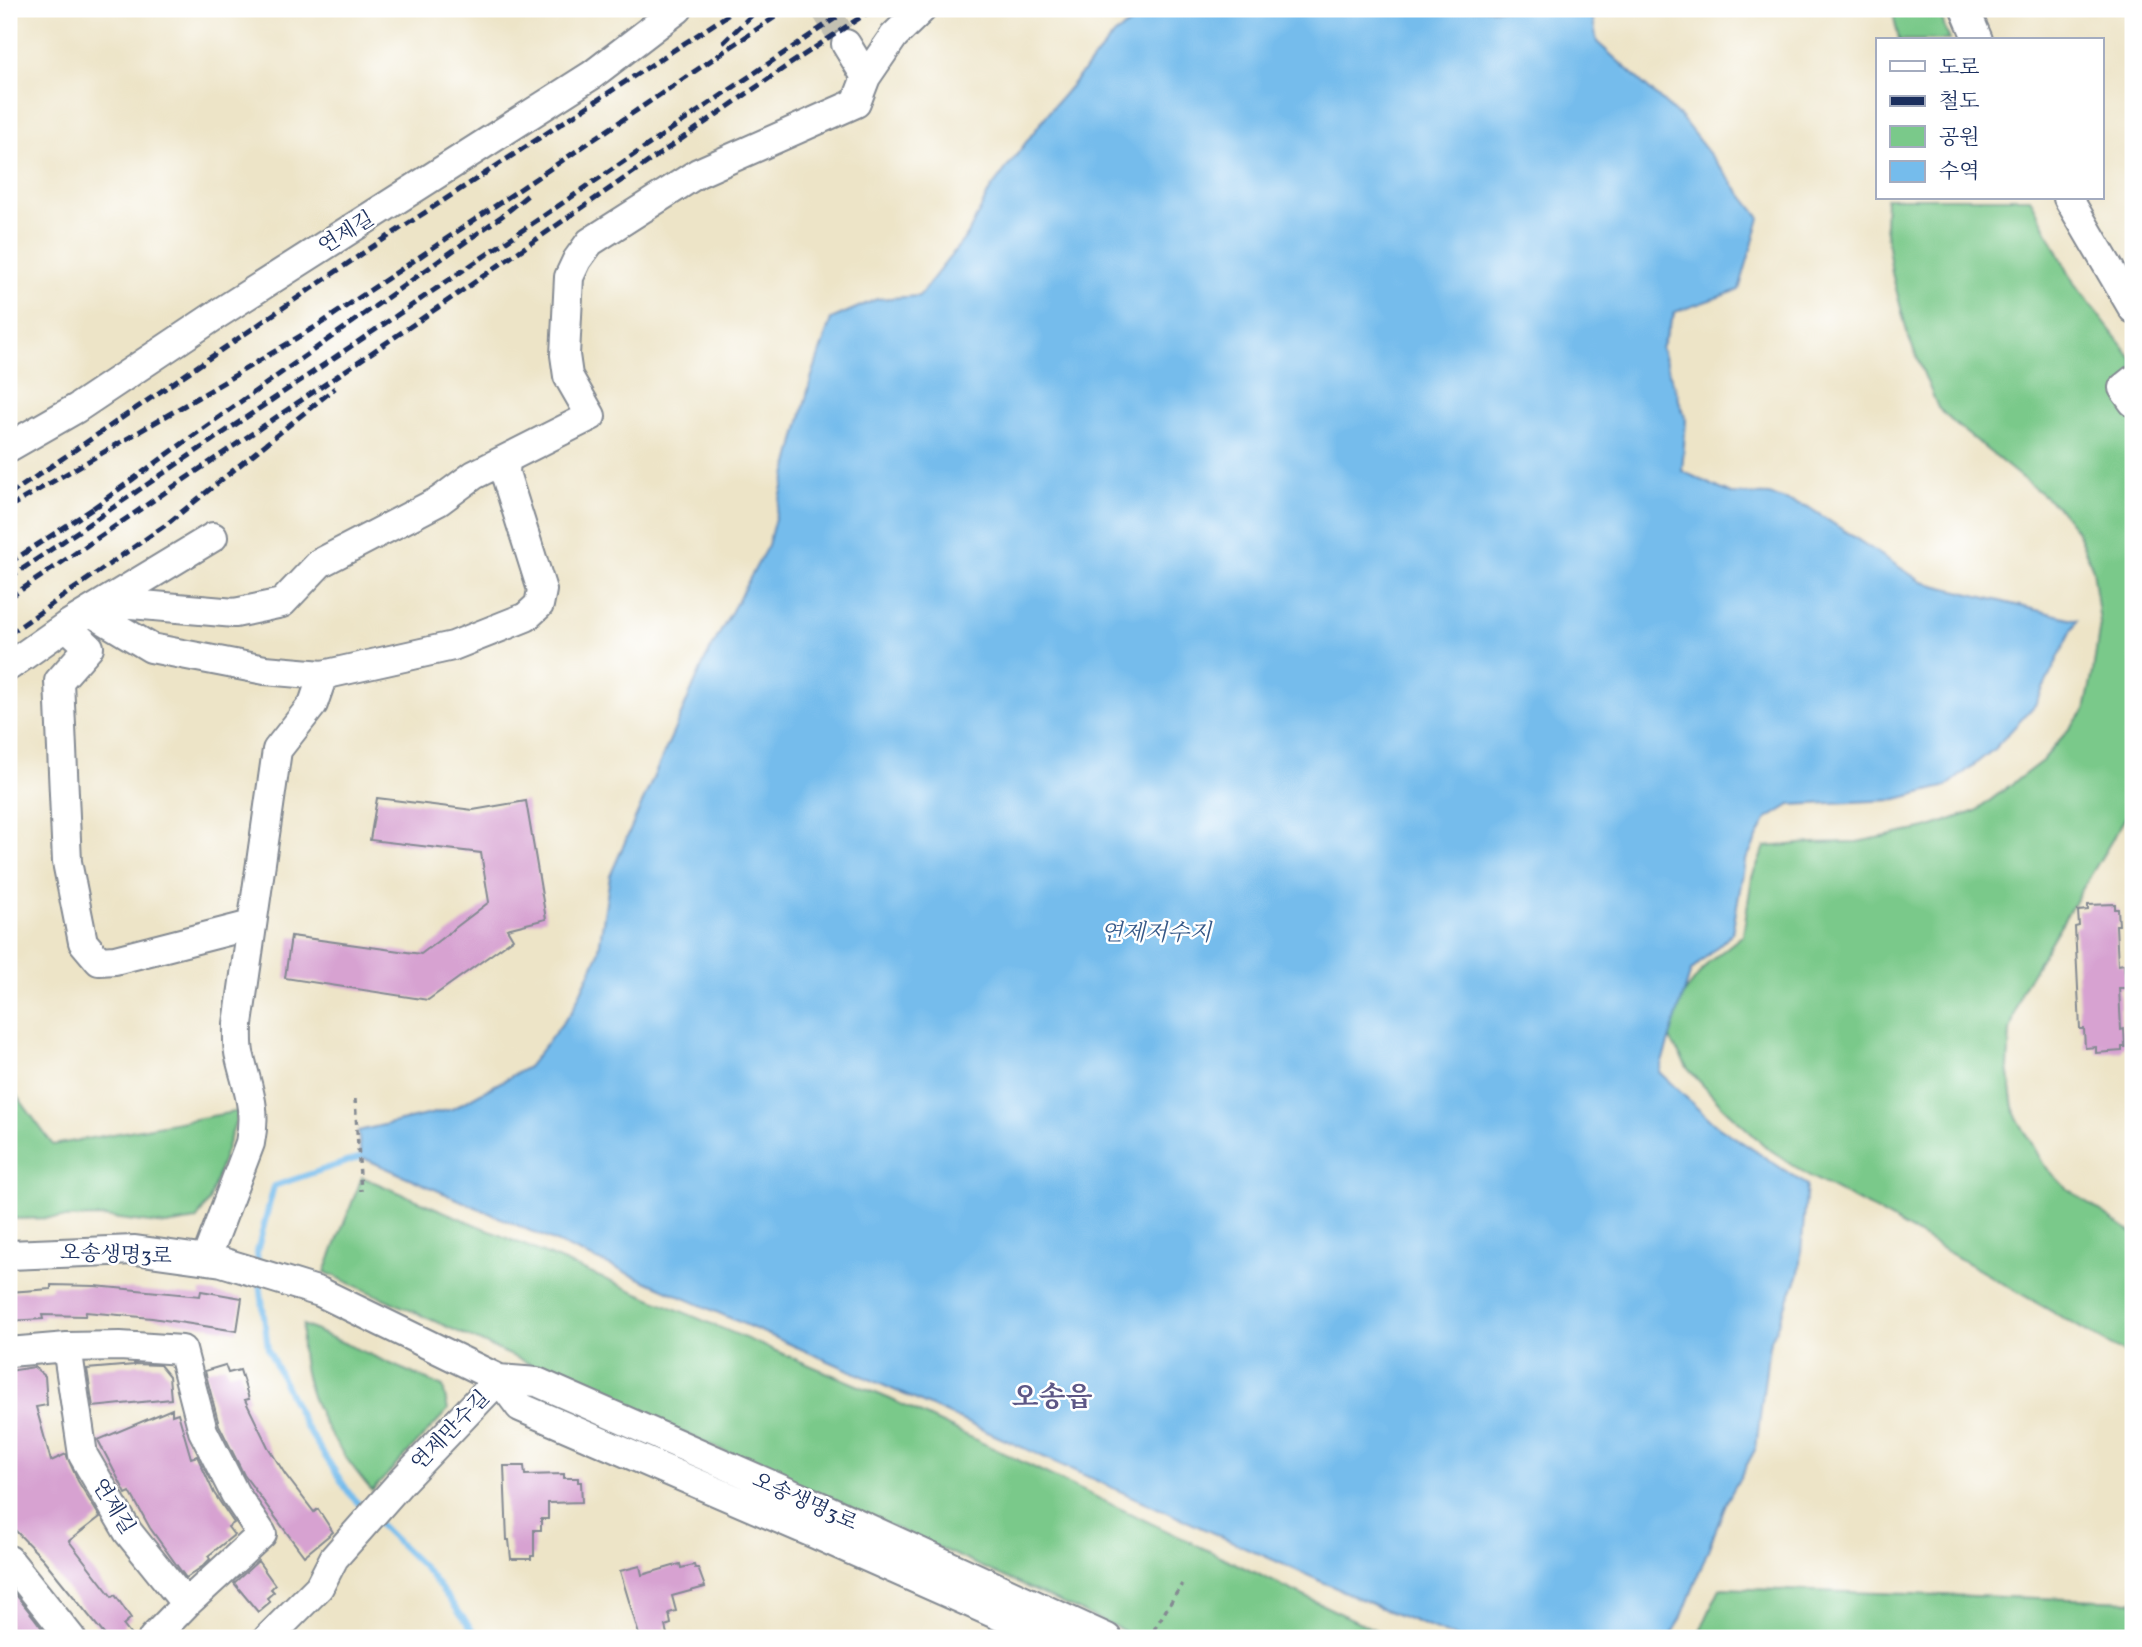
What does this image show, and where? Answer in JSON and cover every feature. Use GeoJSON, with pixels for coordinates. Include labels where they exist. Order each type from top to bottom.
{"type":"FeatureCollection","features":[{"type":"Feature","properties":{"kind":"street","name":"연제길"},"geometry":{"type":"LineString","coordinates":[[9,447],[77,408],[216,315],[592,75],[678,9]]}},
{"type":"Feature","properties":{"kind":"street"},"geometry":{"type":"LineString","coordinates":[[99,607],[235,613],[282,603],[320,563],[439,501],[474,475],[591,416],[568,376],[565,355],[569,277],[590,242],[698,173],[856,103],[866,78],[894,36],[922,9]]}},
{"type":"Feature","properties":{"kind":"street"},"geometry":{"type":"LineString","coordinates":[[1965,9],[1977,38]]}},
{"type":"Feature","properties":{"kind":"street"},"geometry":{"type":"LineString","coordinates":[[846,44],[866,78]]}},
{"type":"Feature","properties":{"kind":"street"},"geometry":{"type":"LineString","coordinates":[[2069,200],[2133,309]]}},
{"type":"Feature","properties":{"kind":"street"},"geometry":{"type":"LineString","coordinates":[[2133,380],[2123,388],[2133,402]]}},
{"type":"Feature","properties":{"kind":"street"},"geometry":{"type":"LineString","coordinates":[[99,607],[150,648],[265,670],[323,675],[453,646],[526,617],[539,605],[542,590],[505,473],[506,460]]}},
{"type":"Feature","properties":{"kind":"street"},"geometry":{"type":"LineString","coordinates":[[9,666],[66,626],[213,537]]}},
{"type":"Feature","properties":{"kind":"street"},"geometry":{"type":"LineString","coordinates":[[66,626],[89,647],[60,681],[66,862],[83,942],[99,961],[115,960],[251,925]]}},
{"type":"Feature","properties":{"kind":"street"},"geometry":{"type":"LineString","coordinates":[[214,1260],[254,1123],[253,1103],[239,1054],[238,1024],[277,750],[313,704],[323,675]]}},
{"type":"Feature","properties":{"kind":"street","name":"오송생명3로"},"geometry":{"type":"LineString","coordinates":[[9,1255],[135,1250],[214,1260],[320,1292],[499,1379],[537,1382],[826,1509],[1107,1638]]}},
{"type":"Feature","properties":{"kind":"street"},"geometry":{"type":"LineString","coordinates":[[9,1352],[120,1346],[182,1350],[204,1431],[235,1494],[262,1534],[153,1638]]}},
{"type":"Feature","properties":{"kind":"street","name":"연제길"},"geometry":{"type":"LineString","coordinates":[[67,1347],[83,1455],[128,1532],[186,1604]]}},
{"type":"Feature","properties":{"kind":"street","name":"오송생명3로"},"geometry":{"type":"LineString","coordinates":[[499,1379],[520,1407],[1050,1638]]}},
{"type":"Feature","properties":{"kind":"street","name":"연제만수길"},"geometry":{"type":"LineString","coordinates":[[268,1638],[319,1587],[334,1558],[402,1481],[499,1379]]}},
{"type":"Feature","properties":{"kind":"street"},"geometry":{"type":"LineString","coordinates":[[9,1560],[71,1638]]}},
{"type":"Feature","properties":{"kind":"path"},"geometry":{"type":"LineString","coordinates":[[355,1100],[360,1191]]}},
{"type":"Feature","properties":{"kind":"path"},"geometry":{"type":"LineString","coordinates":[[1149,1638],[1182,1584]]}},
{"type":"Feature","properties":{"kind":"green space"},"geometry":{"type":"Polygon","coordinates":[[[1892,9],[1940,9],[1949,38],[1899,38],[1892,9]]]}},
{"type":"Feature","properties":{"kind":"green space"},"geometry":{"type":"Polygon","coordinates":[[[1886,200],[2031,200],[2074,283],[2133,360],[2133,805],[2021,991],[2010,1031],[2008,1068],[2015,1114],[2044,1165],[2065,1187],[2133,1234],[2133,1358],[1873,1209],[1811,1177],[1766,1147],[1723,1107],[1688,1069],[1669,1037],[1683,995],[1709,962],[1743,935],[1752,877],[1765,847],[1857,842],[1927,828],[1976,811],[2042,761],[2085,710],[2100,623],[2093,569],[2077,531],[2058,507],[1938,408],[1908,336],[1892,273],[1885,226],[1886,200]]]}},
{"type":"Feature","properties":{"kind":"green space"},"geometry":{"type":"Polygon","coordinates":[[[9,1085],[53,1145],[239,1111],[209,1201],[196,1220],[166,1225],[104,1217],[9,1219],[9,1085]]]}},
{"type":"Feature","properties":{"kind":"green space"},"geometry":{"type":"Polygon","coordinates":[[[362,1177],[890,1399],[1392,1638],[1140,1638],[325,1272],[362,1177]]]}},
{"type":"Feature","properties":{"kind":"green space"},"geometry":{"type":"Polygon","coordinates":[[[303,1325],[443,1387],[448,1410],[372,1491],[331,1435],[311,1393],[302,1348],[303,1325]]]}},
{"type":"Feature","properties":{"kind":"green space"},"geometry":{"type":"Polygon","coordinates":[[[1720,1588],[2133,1601],[2133,1638],[1697,1638],[1720,1588]]]}},
{"type":"Feature","properties":{"kind":"water","name":"연제저수지"},"geometry":{"type":"Polygon","coordinates":[[[1154,9],[1591,9],[1597,42],[1682,119],[1760,218],[1739,290],[1675,312],[1661,348],[1686,420],[1682,471],[1731,494],[1769,495],[1808,507],[1922,582],[2077,620],[2035,705],[1994,749],[1947,786],[1893,800],[1790,805],[1766,820],[1745,862],[1732,933],[1691,971],[1659,1072],[1713,1123],[1807,1185],[1799,1274],[1769,1345],[1756,1448],[1727,1501],[1681,1619],[1670,1638],[1457,1638],[1383,1609],[856,1373],[361,1157],[358,1131],[452,1109],[528,1067],[572,1011],[598,955],[610,876],[705,660],[768,545],[811,379],[831,319],[877,299],[919,296],[968,234],[990,190],[1052,108],[1115,34],[1154,9]]]}},
{"type":"Feature","properties":{"kind":"building"},"geometry":{"type":"Polygon","coordinates":[[[377,798],[473,810],[526,801],[546,919],[507,929],[513,939],[428,1000],[285,978],[291,936],[421,954],[489,902],[481,853],[370,840],[377,798]]]}},
{"type":"Feature","properties":{"kind":"building"},"geometry":{"type":"Polygon","coordinates":[[[2115,904],[2119,925],[2116,925],[2118,965],[2124,964],[2126,988],[2119,988],[2121,1030],[2124,1029],[2125,1047],[2122,1047],[2122,1051],[2096,1053],[2096,1047],[2085,1048],[2084,1029],[2080,1029],[2075,927],[2079,926],[2078,911],[2088,910],[2088,905],[2115,904]]]}},
{"type":"Feature","properties":{"kind":"building"},"geometry":{"type":"Polygon","coordinates":[[[51,1285],[95,1286],[200,1296],[201,1291],[242,1298],[237,1331],[152,1318],[86,1312],[85,1316],[42,1315],[43,1319],[9,1321],[9,1292],[51,1289],[51,1285]]]}},
{"type":"Feature","properties":{"kind":"building"},"geometry":{"type":"Polygon","coordinates":[[[134,1364],[160,1365],[169,1376],[171,1399],[93,1407],[87,1369],[134,1364]]]}},
{"type":"Feature","properties":{"kind":"building"},"geometry":{"type":"Polygon","coordinates":[[[225,1365],[228,1373],[240,1370],[249,1399],[245,1400],[268,1447],[314,1512],[318,1509],[333,1532],[304,1556],[244,1475],[219,1425],[205,1371],[225,1365]]]}},
{"type":"Feature","properties":{"kind":"building"},"geometry":{"type":"Polygon","coordinates":[[[34,1367],[45,1376],[47,1405],[36,1407],[51,1461],[66,1454],[78,1481],[100,1517],[69,1541],[131,1618],[123,1625],[133,1638],[107,1638],[43,1559],[9,1524],[9,1475],[13,1472],[9,1454],[9,1371],[34,1367]]]}},
{"type":"Feature","properties":{"kind":"building"},"geometry":{"type":"Polygon","coordinates":[[[172,1409],[172,1415],[178,1413],[191,1458],[197,1456],[214,1493],[234,1523],[228,1527],[234,1535],[208,1556],[210,1559],[203,1566],[186,1578],[150,1528],[130,1492],[126,1494],[98,1440],[172,1409]]]}},
{"type":"Feature","properties":{"kind":"building"},"geometry":{"type":"Polygon","coordinates":[[[504,1466],[524,1466],[525,1475],[564,1474],[564,1478],[578,1478],[578,1482],[581,1482],[582,1502],[548,1503],[548,1519],[541,1519],[541,1530],[534,1530],[534,1556],[531,1556],[531,1559],[511,1559],[507,1540],[504,1466]]]}},
{"type":"Feature","properties":{"kind":"building"},"geometry":{"type":"Polygon","coordinates":[[[258,1561],[275,1585],[271,1589],[274,1592],[267,1598],[270,1602],[258,1612],[234,1583],[258,1561]]]}},
{"type":"Feature","properties":{"kind":"building"},"geometry":{"type":"Polygon","coordinates":[[[680,1564],[681,1568],[694,1565],[698,1568],[705,1587],[672,1596],[676,1611],[669,1613],[671,1624],[665,1626],[668,1638],[640,1638],[620,1571],[640,1566],[642,1575],[680,1564]]]}},
{"type":"Feature","properties":{"kind":"building"},"geometry":{"type":"Polygon","coordinates":[[[9,1586],[49,1638],[12,1638],[9,1633],[9,1586]]]}},
{"type":"Feature","properties":{"kind":"waterway"},"geometry":{"type":"LineString","coordinates":[[258,1265],[257,1252],[274,1186],[361,1157]]}},
{"type":"Feature","properties":{"kind":"waterway"},"geometry":{"type":"LineString","coordinates":[[260,1283],[268,1349],[304,1424],[351,1496],[365,1510]]}},
{"type":"Feature","properties":{"kind":"waterway"},"geometry":{"type":"LineString","coordinates":[[375,1520],[428,1572],[479,1638]]}},
{"type":"Feature","properties":{"kind":"tunnel"},"geometry":{"type":"LineString","coordinates":[[825,9],[846,44]]}},
{"type":"Feature","properties":{"kind":"railway"},"geometry":{"type":"LineString","coordinates":[[9,495],[372,247],[737,9]]}},
{"type":"Feature","properties":{"kind":"railway"},"geometry":{"type":"LineString","coordinates":[[723,43],[758,9]]}},
{"type":"Feature","properties":{"kind":"railway"},"geometry":{"type":"LineString","coordinates":[[9,507],[320,324],[787,9]]}},
{"type":"Feature","properties":{"kind":"railway"},"geometry":{"type":"LineString","coordinates":[[9,578],[849,9]]}},
{"type":"Feature","properties":{"kind":"railway"},"geometry":{"type":"LineString","coordinates":[[9,598],[873,9]]}},
{"type":"Feature","properties":{"kind":"railway"},"geometry":{"type":"LineString","coordinates":[[93,508],[529,194]]}},
{"type":"Feature","properties":{"kind":"railway"},"geometry":{"type":"LineString","coordinates":[[9,634],[167,524],[335,388]]}},
{"type":"Feature","properties":{"kind":"railway"},"geometry":{"type":"LineString","coordinates":[[9,563],[100,504]]}},
{"type":"Feature","properties":{"kind":"district","name":"오송읍"},"geometry":{"type":"Point","coordinates":[1052,1396]}}]}
